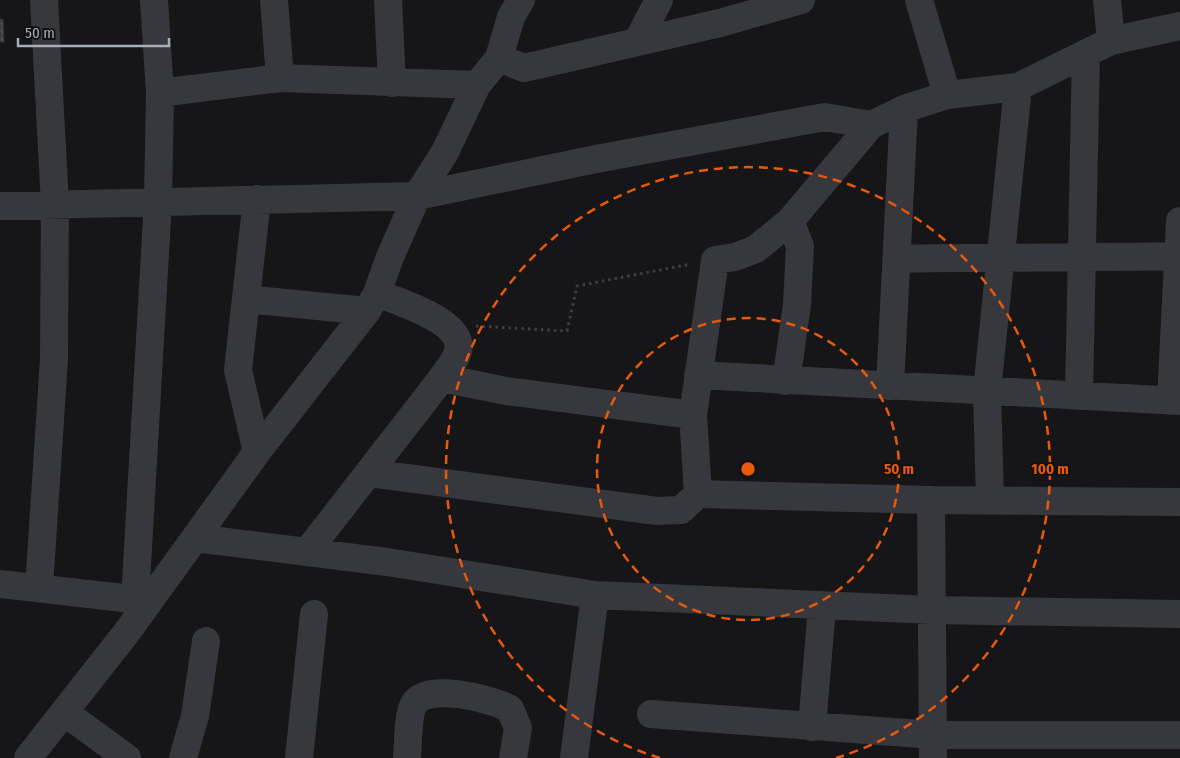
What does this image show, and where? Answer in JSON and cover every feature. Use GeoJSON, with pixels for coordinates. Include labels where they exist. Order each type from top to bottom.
{"type":"FeatureCollection","features":[{"type":"Feature","properties":{"kind":"street"},"geometry":{"type":"LineString","coordinates":[[39,588],[54,359],[55,204],[44,0]]}},
{"type":"Feature","properties":{"kind":"street"},"geometry":{"type":"LineString","coordinates":[[142,600],[158,201],[160,93],[154,0]]}},
{"type":"Feature","properties":{"kind":"street"},"geometry":{"type":"LineString","coordinates":[[274,0],[280,78]]}},
{"type":"Feature","properties":{"kind":"street"},"geometry":{"type":"LineString","coordinates":[[388,0],[392,83]]}},
{"type":"Feature","properties":{"kind":"street"},"geometry":{"type":"LineString","coordinates":[[637,42],[659,0]]}},
{"type":"Feature","properties":{"kind":"street"},"geometry":{"type":"LineString","coordinates":[[499,58],[524,68],[637,42],[762,6],[801,0]]}},
{"type":"Feature","properties":{"kind":"street"},"geometry":{"type":"LineString","coordinates":[[918,0],[946,95]]}},
{"type":"Feature","properties":{"kind":"street"},"geometry":{"type":"LineString","coordinates":[[1107,0],[1111,41]]}},
{"type":"Feature","properties":{"kind":"street"},"geometry":{"type":"LineString","coordinates":[[28,758],[64,712],[142,600],[195,538],[257,452],[372,302],[417,196],[445,152],[477,85],[499,58],[512,6]]}},
{"type":"Feature","properties":{"kind":"street"},"geometry":{"type":"LineString","coordinates":[[698,494],[693,415],[715,260],[735,257],[756,249],[790,221],[870,125],[904,109],[946,95],[1018,87],[1111,41],[1180,26]]}},
{"type":"Feature","properties":{"kind":"street"},"geometry":{"type":"LineString","coordinates":[[1079,396],[1086,53]]}},
{"type":"Feature","properties":{"kind":"street"},"geometry":{"type":"LineString","coordinates":[[160,93],[280,78],[477,85]]}},
{"type":"Feature","properties":{"kind":"street"},"geometry":{"type":"LineString","coordinates":[[990,500],[987,391],[1018,87]]}},
{"type":"Feature","properties":{"kind":"street"},"geometry":{"type":"LineString","coordinates":[[890,386],[904,109]]}},
{"type":"Feature","properties":{"kind":"street"},"geometry":{"type":"LineString","coordinates":[[0,206],[417,196],[596,158],[825,117],[870,125]]}},
{"type":"Feature","properties":{"kind":"street"},"geometry":{"type":"LineString","coordinates":[[257,199],[238,370],[257,452]]}},
{"type":"Feature","properties":{"kind":"street"},"geometry":{"type":"LineString","coordinates":[[786,381],[797,305],[800,246],[790,221]]}},
{"type":"Feature","properties":{"kind":"street"},"geometry":{"type":"LineString","coordinates":[[698,375],[1175,401],[1180,221]]}},
{"type":"Feature","properties":{"kind":"street"},"geometry":{"type":"LineString","coordinates":[[896,259],[1001,257],[1081,259],[1179,256]]}},
{"type":"Feature","properties":{"kind":"street"},"geometry":{"type":"LineString","coordinates":[[246,299],[372,302],[448,324],[457,339],[459,350],[442,378],[307,552]]}},
{"type":"Feature","properties":{"kind":"street"},"geometry":{"type":"LineString","coordinates":[[442,378],[506,391],[693,415]]}},
{"type":"Feature","properties":{"kind":"street"},"geometry":{"type":"LineString","coordinates":[[369,473],[657,511],[681,510],[698,494],[931,500],[1180,502]]}},
{"type":"Feature","properties":{"kind":"street"},"geometry":{"type":"LineString","coordinates":[[931,500],[934,746]]}},
{"type":"Feature","properties":{"kind":"street"},"geometry":{"type":"LineString","coordinates":[[195,538],[387,562],[595,595],[932,610],[1180,614]]}},
{"type":"Feature","properties":{"kind":"street"},"geometry":{"type":"LineString","coordinates":[[0,584],[142,600]]}},
{"type":"Feature","properties":{"kind":"street"},"geometry":{"type":"LineString","coordinates":[[574,758],[595,595]]}},
{"type":"Feature","properties":{"kind":"street"},"geometry":{"type":"LineString","coordinates":[[812,727],[822,606]]}},
{"type":"Feature","properties":{"kind":"street"},"geometry":{"type":"LineString","coordinates":[[299,758],[314,614]]}},
{"type":"Feature","properties":{"kind":"street"},"geometry":{"type":"LineString","coordinates":[[184,757],[195,716],[206,641]]}},
{"type":"Feature","properties":{"kind":"street"},"geometry":{"type":"LineString","coordinates":[[407,758],[413,705],[420,697],[429,694],[462,695],[494,701],[510,708],[518,728],[513,758]]}},
{"type":"Feature","properties":{"kind":"street"},"geometry":{"type":"LineString","coordinates":[[64,712],[127,758]]}},
{"type":"Feature","properties":{"kind":"street"},"geometry":{"type":"LineString","coordinates":[[651,714],[812,727],[934,746],[1180,735]]}},
{"type":"Feature","properties":{"kind":"path"},"geometry":{"type":"LineString","coordinates":[[448,324],[567,331],[577,286],[715,260]]}},
{"type":"Feature","properties":{"kind":"building"},"geometry":{"type":"Polygon","coordinates":[[[0,19],[3,19],[4,42],[0,42],[0,19]]]}}]}
